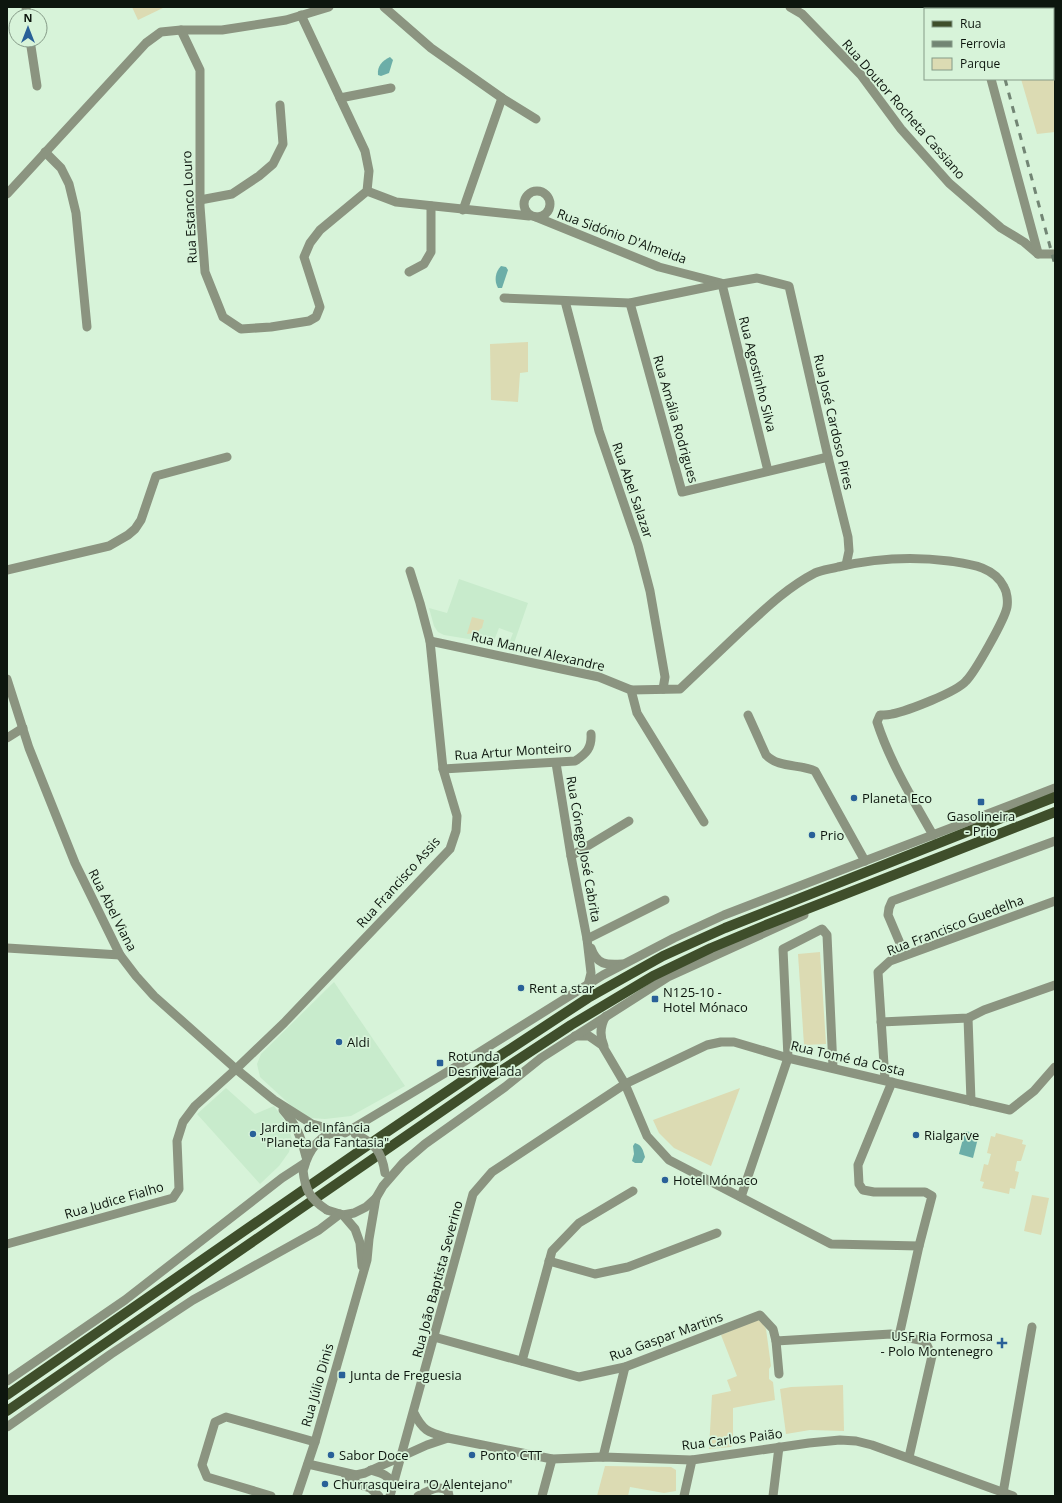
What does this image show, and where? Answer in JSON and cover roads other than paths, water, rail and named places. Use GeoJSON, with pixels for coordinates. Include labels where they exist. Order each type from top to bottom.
{"type":"FeatureCollection","features":[{"type":"Feature","properties":{"kind":"main road"},"geometry":{"type":"LineString","coordinates":[[7,1395],[387,1132],[588,998],[662,956],[725,928],[1055,797]]}},
{"type":"Feature","properties":{"kind":"main road"},"geometry":{"type":"LineString","coordinates":[[7,1411],[140,1321],[394,1143],[571,1025],[653,976],[711,948],[766,925],[1055,812]]}},
{"type":"Feature","properties":{"kind":"street"},"geometry":{"type":"LineString","coordinates":[[7,194],[146,43],[161,32],[181,30],[222,30],[286,20],[307,12],[329,7]]}},
{"type":"Feature","properties":{"kind":"street"},"geometry":{"type":"LineString","coordinates":[[384,7],[431,48],[502,98],[536,119]]}},
{"type":"Feature","properties":{"kind":"street","name":"Rua Doutor Rocheta Cassiano"},"geometry":{"type":"LineString","coordinates":[[790,7],[802,14],[861,75],[901,129],[949,184],[1001,228],[1024,242],[1038,254]]}},
{"type":"Feature","properties":{"kind":"street"},"geometry":{"type":"LineString","coordinates":[[307,12],[340,98],[364,151],[369,171],[368,191]]}},
{"type":"Feature","properties":{"kind":"street","name":"Rua Estanco Louro"},"geometry":{"type":"LineString","coordinates":[[181,30],[200,70],[200,200],[205,272],[223,317],[241,329],[271,327],[309,321],[316,317],[320,307],[304,257],[310,243],[320,230],[368,191]]}},
{"type":"Feature","properties":{"kind":"street"},"geometry":{"type":"LineString","coordinates":[[31,48],[37,86]]}},
{"type":"Feature","properties":{"kind":"street"},"geometry":{"type":"LineString","coordinates":[[991,80],[1038,254],[1055,254]]}},
{"type":"Feature","properties":{"kind":"street"},"geometry":{"type":"LineString","coordinates":[[340,98],[391,88]]}},
{"type":"Feature","properties":{"kind":"street"},"geometry":{"type":"LineString","coordinates":[[463,210],[502,98]]}},
{"type":"Feature","properties":{"kind":"street"},"geometry":{"type":"LineString","coordinates":[[200,200],[232,194],[259,176],[273,164],[283,144],[280,105]]}},
{"type":"Feature","properties":{"kind":"street"},"geometry":{"type":"LineString","coordinates":[[45,152],[61,168],[69,184],[76,213],[87,327]]}},
{"type":"Feature","properties":{"kind":"street","name":"Rua Sidónio D'Almeida"},"geometry":{"type":"LineString","coordinates":[[368,191],[396,202],[532,217],[659,267],[722,284]]}},
{"type":"Feature","properties":{"kind":"street"},"geometry":{"type":"LineString","coordinates":[[409,272],[424,264],[431,252],[431,206]]}},
{"type":"Feature","properties":{"kind":"street","name":"Rua José Cardoso Pires"},"geometry":{"type":"LineString","coordinates":[[722,284],[757,278],[789,286],[848,537],[849,551],[846,565]]}},
{"type":"Feature","properties":{"kind":"street"},"geometry":{"type":"LineString","coordinates":[[504,298],[537,298],[565,301],[630,303],[722,284]]}},
{"type":"Feature","properties":{"kind":"street","name":"Rua Agostinho Silva"},"geometry":{"type":"LineString","coordinates":[[722,284],[768,471]]}},
{"type":"Feature","properties":{"kind":"street","name":"Rua Abel Salazar"},"geometry":{"type":"LineString","coordinates":[[565,301],[599,431],[638,545],[650,591],[666,677],[663,689]]}},
{"type":"Feature","properties":{"kind":"street","name":"Rua Amália Rodrigues"},"geometry":{"type":"LineString","coordinates":[[630,303],[682,492],[828,457]]}},
{"type":"Feature","properties":{"kind":"street"},"geometry":{"type":"LineString","coordinates":[[7,570],[109,546],[132,532],[141,520],[156,476],[227,456]]}},
{"type":"Feature","properties":{"kind":"street"},"geometry":{"type":"LineString","coordinates":[[704,822],[637,713],[631,690],[680,689],[763,610],[793,586],[816,572],[846,565],[904,557],[941,560],[985,569],[996,576],[1004,586],[1007,598],[1007,608],[989,645],[966,682],[951,691],[909,710],[891,714],[880,714],[877,722],[883,741],[898,774],[933,835]]}},
{"type":"Feature","properties":{"kind":"street","name":"Rua Francisco Assis"},"geometry":{"type":"LineString","coordinates":[[236,1069],[284,1023],[450,849],[456,831],[457,816],[443,769],[430,640],[410,571]]}},
{"type":"Feature","properties":{"kind":"street","name":"Rua Manuel Alexandre"},"geometry":{"type":"LineString","coordinates":[[430,640],[599,677],[631,690]]}},
{"type":"Feature","properties":{"kind":"street","name":"Rua Abel Viana"},"geometry":{"type":"LineString","coordinates":[[7,679],[29,748],[74,863],[120,955],[154,996],[236,1069],[274,1100],[312,1124],[341,1133]]}},
{"type":"Feature","properties":{"kind":"street"},"geometry":{"type":"LineString","coordinates":[[748,715],[766,755],[771,760],[778,763],[809,768],[815,771],[865,861]]}},
{"type":"Feature","properties":{"kind":"street"},"geometry":{"type":"LineString","coordinates":[[7,738],[23,728]]}},
{"type":"Feature","properties":{"kind":"street","name":"Rua Artur Monteiro"},"geometry":{"type":"LineString","coordinates":[[443,769],[575,761],[584,756],[589,748],[591,734]]}},
{"type":"Feature","properties":{"kind":"street","name":"Rua Cónego José Cabrita"},"geometry":{"type":"LineString","coordinates":[[556,763],[571,856],[587,939]]}},
{"type":"Feature","properties":{"kind":"street"},"geometry":{"type":"LineString","coordinates":[[846,894],[668,977],[573,1036],[425,1144],[403,1163],[383,1186],[376,1198],[366,1207],[354,1213],[342,1214],[327,1210],[317,1204],[309,1194],[304,1182],[305,1163],[312,1147],[321,1140],[341,1133],[467,1060],[588,985],[625,964],[674,938],[724,915],[1055,788]]}},
{"type":"Feature","properties":{"kind":"street"},"geometry":{"type":"LineString","coordinates":[[571,856],[628,821]]}},
{"type":"Feature","properties":{"kind":"street"},"geometry":{"type":"LineString","coordinates":[[905,956],[888,915],[892,901],[1054,843]]}},
{"type":"Feature","properties":{"kind":"street"},"geometry":{"type":"LineString","coordinates":[[587,939],[665,900]]}},
{"type":"Feature","properties":{"kind":"street","name":"Rua Francisco Guedelha"},"geometry":{"type":"LineString","coordinates":[[888,1081],[881,1022],[878,972],[890,961],[1055,901]]}},
{"type":"Feature","properties":{"kind":"street"},"geometry":{"type":"LineString","coordinates":[[741,1197],[788,1058],[783,949],[822,929],[827,935],[834,1068]]}},
{"type":"Feature","properties":{"kind":"street"},"geometry":{"type":"LineString","coordinates":[[587,939],[593,956],[600,962],[609,965],[625,964]]}},
{"type":"Feature","properties":{"kind":"street"},"geometry":{"type":"LineString","coordinates":[[587,939],[591,973],[588,985]]}},
{"type":"Feature","properties":{"kind":"street"},"geometry":{"type":"LineString","coordinates":[[7,948],[120,955]]}},
{"type":"Feature","properties":{"kind":"street"},"geometry":{"type":"LineString","coordinates":[[881,1022],[968,1018],[984,1010],[1055,985]]}},
{"type":"Feature","properties":{"kind":"street"},"geometry":{"type":"LineString","coordinates":[[606,1016],[601,1024],[601,1038],[607,1052],[625,1084],[646,1136],[669,1160],[831,1244],[865,1246],[919,1246]]}},
{"type":"Feature","properties":{"kind":"street"},"geometry":{"type":"LineString","coordinates":[[968,1018],[972,1101]]}},
{"type":"Feature","properties":{"kind":"street"},"geometry":{"type":"LineString","coordinates":[[573,1036],[589,1036],[602,1045],[607,1052]]}},
{"type":"Feature","properties":{"kind":"street","name":"Rua Tomé da Costa"},"geometry":{"type":"LineString","coordinates":[[625,1084],[708,1044],[734,1042],[788,1058],[1010,1110],[1034,1091],[1055,1067]]}},
{"type":"Feature","properties":{"kind":"street","name":"Rua Judice Fialho"},"geometry":{"type":"LineString","coordinates":[[7,1244],[173,1198],[179,1189],[177,1140],[183,1122],[195,1106],[236,1069]]}},
{"type":"Feature","properties":{"kind":"street"},"geometry":{"type":"LineString","coordinates":[[888,1081],[858,1164],[859,1184],[863,1190],[874,1192],[925,1192],[932,1196],[899,1336]]}},
{"type":"Feature","properties":{"kind":"street","name":"Rua João Baptista Severino"},"geometry":{"type":"LineString","coordinates":[[390,1496],[402,1457],[473,1194],[492,1172],[625,1084]]}},
{"type":"Feature","properties":{"kind":"street","name":"Rua Abel Viana"},"geometry":{"type":"LineString","coordinates":[[274,1100],[293,1122],[300,1134],[305,1163]]}},
{"type":"Feature","properties":{"kind":"street"},"geometry":{"type":"LineString","coordinates":[[341,1133],[355,1134],[367,1140],[377,1149],[383,1160],[385,1173],[383,1186]]}},
{"type":"Feature","properties":{"kind":"street"},"geometry":{"type":"LineString","coordinates":[[7,1381],[125,1300],[282,1178],[305,1163]]}},
{"type":"Feature","properties":{"kind":"street"},"geometry":{"type":"LineString","coordinates":[[522,1361],[552,1251],[579,1223],[633,1190]]}},
{"type":"Feature","properties":{"kind":"street","name":"Rua Júlio Dinis"},"geometry":{"type":"LineString","coordinates":[[297,1496],[308,1464],[367,1260],[376,1198]]}},
{"type":"Feature","properties":{"kind":"street"},"geometry":{"type":"LineString","coordinates":[[7,1427],[111,1354],[193,1300],[319,1230],[342,1214]]}},
{"type":"Feature","properties":{"kind":"street","name":"Rua Júlio Dinis"},"geometry":{"type":"LineString","coordinates":[[342,1214],[355,1229],[360,1243],[362,1272],[361,1281]]}},
{"type":"Feature","properties":{"kind":"street"},"geometry":{"type":"LineString","coordinates":[[549,1261],[595,1274],[628,1267],[717,1233]]}},
{"type":"Feature","properties":{"kind":"street","name":"Rua Gaspar Martins"},"geometry":{"type":"LineString","coordinates":[[434,1337],[579,1377],[625,1367],[760,1315],[773,1329],[776,1341],[779,1374]]}},
{"type":"Feature","properties":{"kind":"street"},"geometry":{"type":"LineString","coordinates":[[1008,1494],[1032,1327]]}},
{"type":"Feature","properties":{"kind":"street"},"geometry":{"type":"LineString","coordinates":[[776,1341],[891,1334],[925,1341],[932,1356],[909,1458]]}},
{"type":"Feature","properties":{"kind":"street"},"geometry":{"type":"LineString","coordinates":[[603,1457],[625,1367]]}},
{"type":"Feature","properties":{"kind":"street","name":"Rua Carlos Paião"},"geometry":{"type":"LineString","coordinates":[[414,1413],[421,1427],[433,1434],[552,1459],[603,1457],[692,1460],[779,1447],[840,1440],[856,1441],[909,1458],[1008,1494]]}},
{"type":"Feature","properties":{"kind":"street"},"geometry":{"type":"LineString","coordinates":[[271,1496],[207,1477],[202,1465],[215,1422],[226,1417],[314,1442]]}},
{"type":"Feature","properties":{"kind":"street","name":"Rua Carlos Paião"},"geometry":{"type":"LineString","coordinates":[[308,1464],[356,1475],[402,1457],[427,1445],[448,1438]]}},
{"type":"Feature","properties":{"kind":"street"},"geometry":{"type":"LineString","coordinates":[[773,1496],[779,1447]]}},
{"type":"Feature","properties":{"kind":"street"},"geometry":{"type":"LineString","coordinates":[[542,1496],[552,1459]]}},
{"type":"Feature","properties":{"kind":"street"},"geometry":{"type":"LineString","coordinates":[[684,1496],[692,1460]]}},
{"type":"Feature","properties":{"kind":"street"},"geometry":{"type":"LineString","coordinates":[[371,1470],[384,1474],[391,1480],[393,1485]]}},
{"type":"Feature","properties":{"kind":"street"},"geometry":{"type":"LineString","coordinates":[[344,1473],[358,1484],[370,1488],[379,1496]]}},
{"type":"Feature","properties":{"kind":"street"},"geometry":{"type":"LineString","coordinates":[[418,1496],[435,1487],[444,1488],[448,1491],[449,1496]]}},
{"type":"Feature","properties":{"kind":"water"},"geometry":{"type":"Polygon","coordinates":[[[390,57],[393,60],[389,73],[381,76],[378,75],[378,69],[381,64],[390,57]]]}},
{"type":"Feature","properties":{"kind":"water"},"geometry":{"type":"Polygon","coordinates":[[[501,266],[506,267],[508,270],[502,288],[498,288],[496,277],[497,271],[501,266]]]}},
{"type":"Feature","properties":{"kind":"water"},"geometry":{"type":"Polygon","coordinates":[[[965,1131],[979,1134],[973,1158],[959,1154],[965,1131]]]}},
{"type":"Feature","properties":{"kind":"water"},"geometry":{"type":"Polygon","coordinates":[[[635,1143],[641,1146],[644,1152],[645,1157],[642,1163],[635,1163],[632,1161],[634,1154],[633,1146],[635,1143]]]}},
{"type":"Feature","properties":{"kind":"railway"},"geometry":{"type":"LineString","coordinates":[[1005,80],[1055,265]]}},
{"type":"Feature","properties":{"kind":"place","name":"Planeta Eco"},"geometry":{"type":"Point","coordinates":[854,798]}},
{"type":"Feature","properties":{"kind":"place","name":"Gasolineira - Prio"},"geometry":{"type":"Point","coordinates":[981,802]}},
{"type":"Feature","properties":{"kind":"place","name":"Prio"},"geometry":{"type":"Point","coordinates":[812,835]}},
{"type":"Feature","properties":{"kind":"place","name":"Rent a star"},"geometry":{"type":"Point","coordinates":[521,988]}},
{"type":"Feature","properties":{"kind":"place","name":"N125-10 - Hotel Mónaco"},"geometry":{"type":"Point","coordinates":[655,999]}},
{"type":"Feature","properties":{"kind":"place","name":"Aldi"},"geometry":{"type":"Point","coordinates":[339,1042]}},
{"type":"Feature","properties":{"kind":"place","name":"Rotunda Desnivelada"},"geometry":{"type":"Point","coordinates":[440,1063]}},
{"type":"Feature","properties":{"kind":"place","name":"Jardim de Infância \"Planeta da Fantasia\""},"geometry":{"type":"Point","coordinates":[253,1134]}},
{"type":"Feature","properties":{"kind":"place","name":"Rialgarve"},"geometry":{"type":"Point","coordinates":[916,1135]}},
{"type":"Feature","properties":{"kind":"place","name":"Hotel Mónaco"},"geometry":{"type":"Point","coordinates":[665,1180]}},
{"type":"Feature","properties":{"kind":"place","name":"USF Ria Formosa - Polo Montenegro"},"geometry":{"type":"Point","coordinates":[1002,1343]}},
{"type":"Feature","properties":{"kind":"place","name":"Junta de Freguesia"},"geometry":{"type":"Point","coordinates":[342,1375]}},
{"type":"Feature","properties":{"kind":"place","name":"Sabor Doce"},"geometry":{"type":"Point","coordinates":[331,1455]}},
{"type":"Feature","properties":{"kind":"place","name":"Ponto CTT"},"geometry":{"type":"Point","coordinates":[472,1455]}},
{"type":"Feature","properties":{"kind":"place","name":"Churrasqueira \"O Alentejano\""},"geometry":{"type":"Point","coordinates":[325,1484]}}]}
